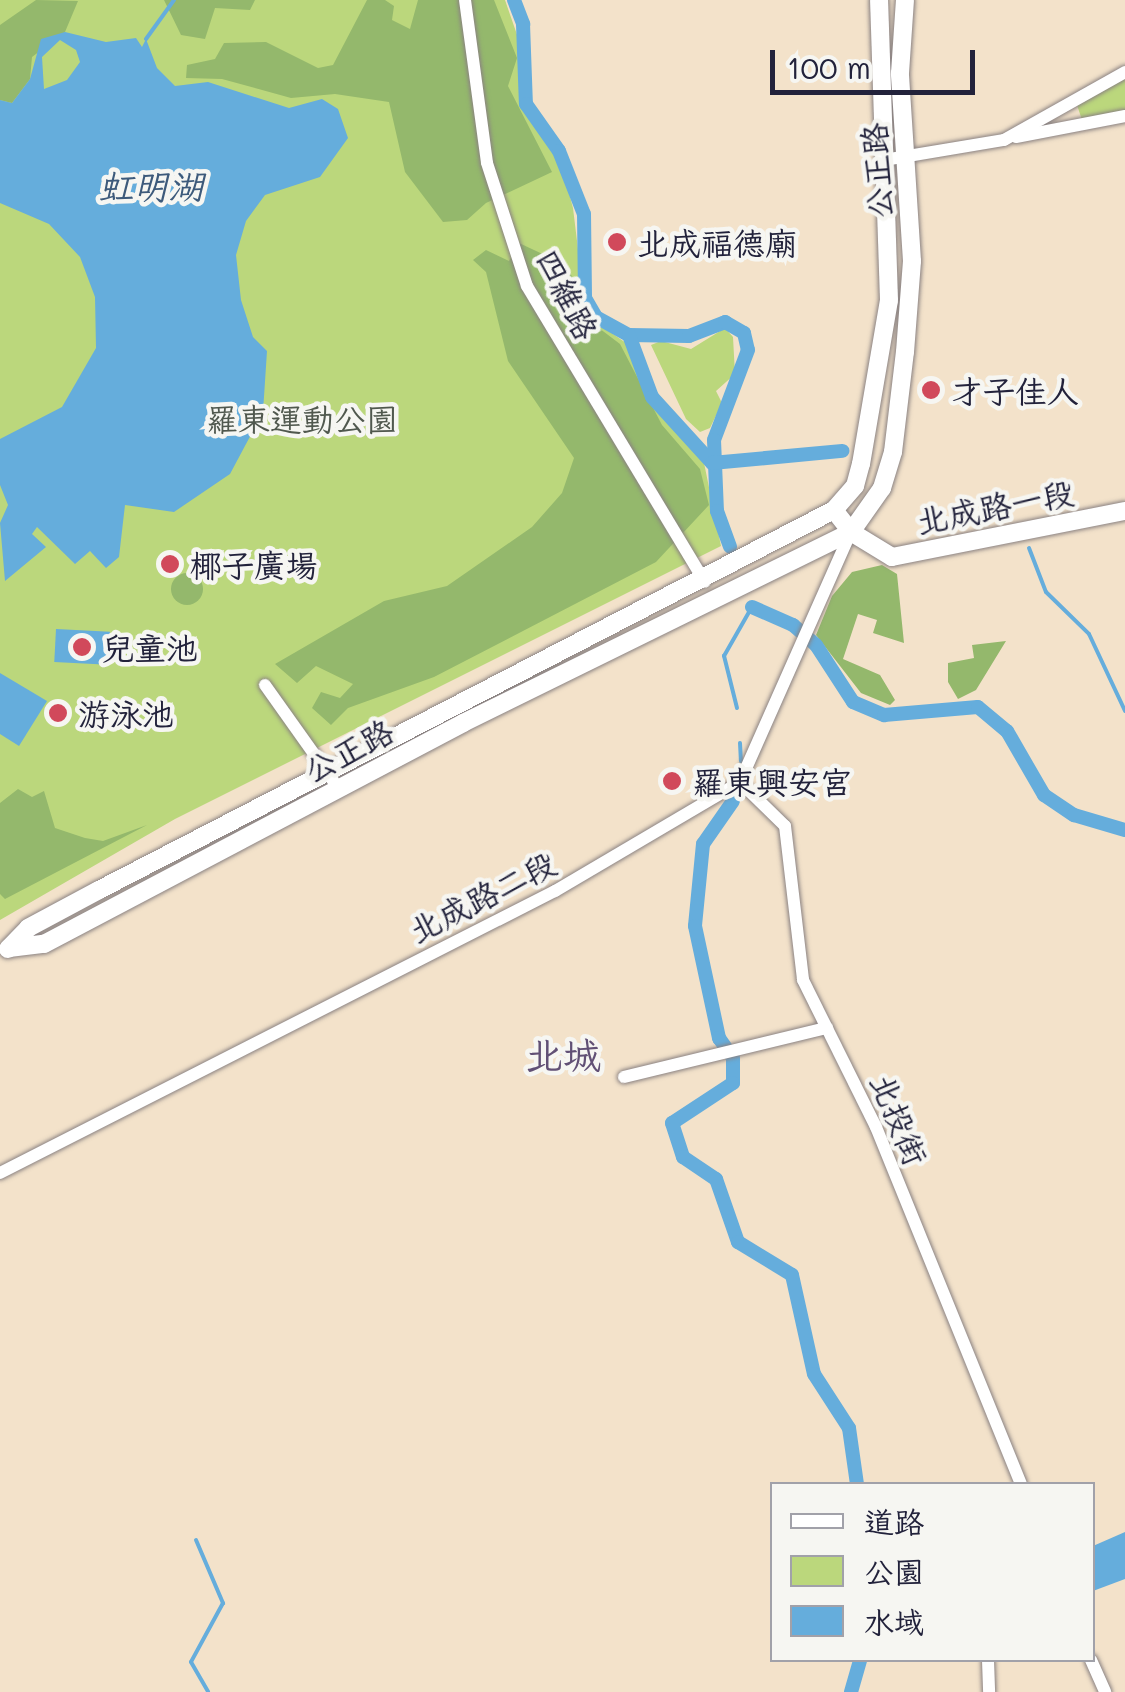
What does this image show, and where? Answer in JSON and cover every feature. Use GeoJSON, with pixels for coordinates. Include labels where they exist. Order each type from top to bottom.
{"type":"FeatureCollection","features":[{"type":"Feature","properties":{"kind":"street","name":"四維路"},"geometry":{"type":"LineString","coordinates":[[465,0],[486,164],[526,286],[705,582]]}},
{"type":"Feature","properties":{"kind":"street","name":"公正路"},"geometry":{"type":"LineString","coordinates":[[335,781],[834,510],[855,486],[878,392],[892,264],[879,0]]}},
{"type":"Feature","properties":{"kind":"street","name":"公正路"},"geometry":{"type":"LineString","coordinates":[[5,951],[28,928],[851,532],[882,488],[895,437],[912,261],[905,154],[905,0]]}},
{"type":"Feature","properties":{"kind":"street"},"geometry":{"type":"LineString","coordinates":[[1004,140],[1125,72]]}},
{"type":"Feature","properties":{"kind":"street"},"geometry":{"type":"LineString","coordinates":[[884,160],[1125,116]]}},
{"type":"Feature","properties":{"kind":"street","name":"北成路一段"},"geometry":{"type":"LineString","coordinates":[[834,510],[851,532],[892,557],[1125,511]]}},
{"type":"Feature","properties":{"kind":"street"},"geometry":{"type":"LineString","coordinates":[[740,782],[851,532]]}},
{"type":"Feature","properties":{"kind":"street"},"geometry":{"type":"LineString","coordinates":[[705,582],[714,600]]}},
{"type":"Feature","properties":{"kind":"street"},"geometry":{"type":"LineString","coordinates":[[266,685],[335,781]]}},
{"type":"Feature","properties":{"kind":"street","name":"北投街"},"geometry":{"type":"LineString","coordinates":[[740,782],[784,826],[803,980],[876,1127],[1020,1482]]}},
{"type":"Feature","properties":{"kind":"street","name":"北成路二段"},"geometry":{"type":"LineString","coordinates":[[0,1173],[555,891],[740,782]]}},
{"type":"Feature","properties":{"kind":"street"},"geometry":{"type":"LineString","coordinates":[[624,1077],[827,1028]]}},
{"type":"Feature","properties":{"kind":"street"},"geometry":{"type":"LineString","coordinates":[[988,1662],[989,1692]]}},
{"type":"Feature","properties":{"kind":"street"},"geometry":{"type":"LineString","coordinates":[[1093,1662],[1104,1692]]}},
{"type":"Feature","properties":{"kind":"green space","name":"羅東運動公園"},"geometry":{"type":"Polygon","coordinates":[[[0,0],[505,0],[522,49],[531,110],[561,163],[573,208],[586,315],[626,343],[665,416],[702,453],[721,546],[175,819],[0,920],[0,0]]]}},
{"type":"Feature","properties":{"kind":"green space"},"geometry":{"type":"Polygon","coordinates":[[[36,0],[78,1],[65,32],[32,57],[30,79],[12,103],[0,100],[0,25],[36,0]]]}},
{"type":"Feature","properties":{"kind":"green space"},"geometry":{"type":"Polygon","coordinates":[[[164,0],[255,0],[250,10],[215,8],[205,39],[181,35],[164,0]]]}},
{"type":"Feature","properties":{"kind":"green space"},"geometry":{"type":"Polygon","coordinates":[[[367,0],[385,0],[394,6],[392,20],[410,29],[418,0],[494,0],[517,58],[508,86],[552,172],[486,203],[467,220],[443,222],[405,172],[389,102],[335,94],[291,98],[222,79],[186,78],[187,65],[215,59],[224,43],[266,42],[318,68],[333,65],[367,0]]]}},
{"type":"Feature","properties":{"kind":"green space"},"geometry":{"type":"Polygon","coordinates":[[[1125,72],[1125,116],[1083,123],[1075,99],[1125,72]]]}},
{"type":"Feature","properties":{"kind":"green space"},"geometry":{"type":"Polygon","coordinates":[[[519,243],[564,264],[575,281],[579,313],[620,344],[662,425],[700,469],[709,505],[656,562],[434,677],[348,708],[331,725],[312,708],[321,692],[340,698],[353,684],[316,666],[297,683],[275,664],[384,601],[447,586],[532,527],[562,493],[574,458],[508,361],[486,272],[473,260],[486,250],[509,261],[519,243]]]}},
{"type":"Feature","properties":{"kind":"green space"},"geometry":{"type":"Polygon","coordinates":[[[725,328],[733,337],[735,374],[716,391],[722,403],[710,428],[700,432],[686,419],[651,345],[661,341],[691,349],[725,328]]]}},
{"type":"Feature","properties":{"kind":"green space"},"geometry":{"type":"Polygon","coordinates":[[[882,565],[897,574],[904,643],[873,633],[877,620],[858,614],[843,659],[880,675],[895,700],[890,705],[861,693],[816,635],[832,596],[852,572],[882,565]]]}},
{"type":"Feature","properties":{"kind":"green space"},"geometry":{"type":"Polygon","coordinates":[[[187,573],[198,578],[203,589],[198,600],[187,605],[176,600],[171,589],[176,578],[187,573]]]}},
{"type":"Feature","properties":{"kind":"green space"},"geometry":{"type":"Polygon","coordinates":[[[1006,641],[976,690],[958,699],[948,682],[948,663],[974,658],[972,645],[1006,641]]]}},
{"type":"Feature","properties":{"kind":"green space"},"geometry":{"type":"Polygon","coordinates":[[[18,789],[32,797],[44,791],[55,828],[85,838],[103,841],[147,825],[5,899],[0,894],[0,803],[18,789]]]}},
{"type":"Feature","properties":{"kind":"water","name":"虹明湖"},"geometry":{"type":"Polygon","coordinates":[[[65,32],[106,42],[136,38],[142,47],[146,39],[157,68],[175,86],[208,82],[289,108],[322,99],[338,109],[348,138],[320,177],[265,195],[246,221],[236,255],[241,300],[253,337],[267,351],[263,412],[230,474],[174,512],[125,505],[119,557],[106,568],[90,551],[75,564],[37,527],[32,534],[46,547],[5,581],[0,523],[8,505],[0,485],[0,439],[62,407],[96,348],[95,297],[80,257],[49,224],[0,203],[0,100],[12,103],[30,79],[41,39],[65,32]],[[60,40],[42,57],[44,89],[67,80],[80,62],[76,50],[60,40]]]}},
{"type":"Feature","properties":{"kind":"water","name":"兒童池"},"geometry":{"type":"Polygon","coordinates":[[[56,629],[110,632],[108,665],[54,662],[56,629]]]}},
{"type":"Feature","properties":{"kind":"water"},"geometry":{"type":"Polygon","coordinates":[[[0,673],[47,701],[19,746],[0,734],[0,673]]]}},
{"type":"Feature","properties":{"kind":"water"},"geometry":{"type":"Polygon","coordinates":[[[1125,1532],[1125,1579],[1095,1590],[1095,1545],[1125,1532]]]}},
{"type":"Feature","properties":{"kind":"waterway"},"geometry":{"type":"LineString","coordinates":[[146,39],[174,0]]}},
{"type":"Feature","properties":{"kind":"waterway"},"geometry":{"type":"LineString","coordinates":[[514,0],[523,24],[526,104],[559,151],[584,214],[585,298],[596,317],[629,335],[689,336],[725,322],[744,333],[748,350],[714,440],[717,511],[730,547]]}},
{"type":"Feature","properties":{"kind":"waterway"},"geometry":{"type":"LineString","coordinates":[[629,335],[652,397],[712,463],[842,451]]}},
{"type":"Feature","properties":{"kind":"waterway"},"geometry":{"type":"LineString","coordinates":[[1029,548],[1046,592],[1089,634],[1125,711]]}},
{"type":"Feature","properties":{"kind":"waterway"},"geometry":{"type":"LineString","coordinates":[[737,708],[724,656],[752,607]]}},
{"type":"Feature","properties":{"kind":"waterway"},"geometry":{"type":"LineString","coordinates":[[752,607],[793,625],[816,645],[853,702],[884,715],[978,707],[1007,731],[1044,795],[1074,815],[1125,830]]}},
{"type":"Feature","properties":{"kind":"waterway"},"geometry":{"type":"LineString","coordinates":[[740,743],[741,761]]}},
{"type":"Feature","properties":{"kind":"waterway"},"geometry":{"type":"LineString","coordinates":[[733,801],[703,844],[695,926],[719,1038],[733,1058],[733,1083],[672,1123],[683,1157],[716,1179],[738,1242],[792,1275],[814,1374],[849,1428],[857,1482]]}},
{"type":"Feature","properties":{"kind":"waterway"},"geometry":{"type":"LineString","coordinates":[[196,1540],[223,1603],[191,1662],[208,1692]]}},
{"type":"Feature","properties":{"kind":"waterway"},"geometry":{"type":"LineString","coordinates":[[851,1692],[859,1662]]}},
{"type":"Feature","properties":{"kind":"place","name":"北成福德廟"},"geometry":{"type":"Point","coordinates":[617,242]}},
{"type":"Feature","properties":{"kind":"place","name":"才子佳人"},"geometry":{"type":"Point","coordinates":[931,390]}},
{"type":"Feature","properties":{"kind":"place","name":"椰子廣場"},"geometry":{"type":"Point","coordinates":[170,564]}},
{"type":"Feature","properties":{"kind":"place","name":"兒童池"},"geometry":{"type":"Point","coordinates":[82,647]}},
{"type":"Feature","properties":{"kind":"place","name":"游泳池"},"geometry":{"type":"Point","coordinates":[58,713]}},
{"type":"Feature","properties":{"kind":"place","name":"羅東興安宮"},"geometry":{"type":"Point","coordinates":[672,781]}},
{"type":"Feature","properties":{"kind":"district","name":"北城"},"geometry":{"type":"Point","coordinates":[563,1055]}}]}
